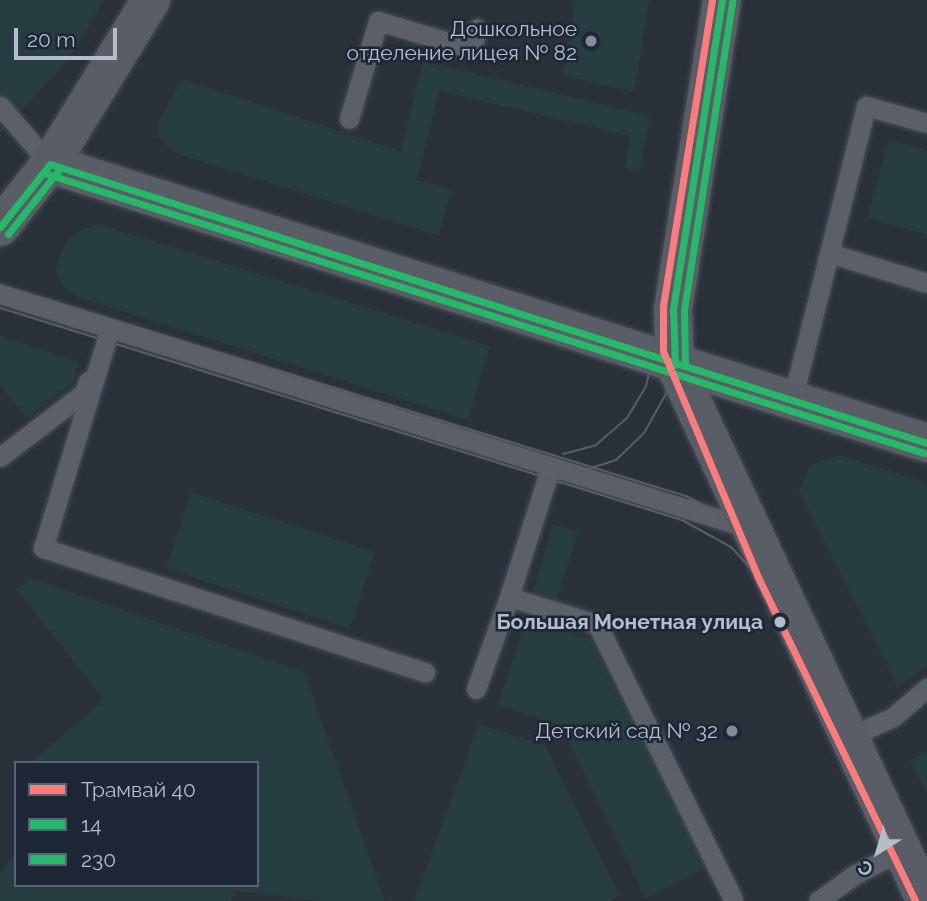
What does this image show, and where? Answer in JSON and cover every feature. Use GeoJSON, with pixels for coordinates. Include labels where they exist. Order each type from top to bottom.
{"type":"FeatureCollection","features":[{"type":"Feature","properties":{"kind":"street"},"geometry":{"type":"LineString","coordinates":[[0,227],[50,164],[150,0]]}},
{"type":"Feature","properties":{"kind":"street"},"geometry":{"type":"LineString","coordinates":[[722,0],[673,309],[675,365],[748,528],[926,901]]}},
{"type":"Feature","properties":{"kind":"street"},"geometry":{"type":"LineString","coordinates":[[0,196],[50,164]]}},
{"type":"Feature","properties":{"kind":"street"},"geometry":{"type":"LineString","coordinates":[[50,164],[927,443]]}},
{"type":"Feature","properties":{"kind":"lane"},"geometry":{"type":"LineString","coordinates":[[349,119],[378,21],[472,49],[477,29]]}},
{"type":"Feature","properties":{"kind":"lane"},"geometry":{"type":"LineString","coordinates":[[0,106],[50,164]]}},
{"type":"Feature","properties":{"kind":"lane"},"geometry":{"type":"LineString","coordinates":[[792,401],[866,106],[927,123]]}},
{"type":"Feature","properties":{"kind":"lane"},"geometry":{"type":"LineString","coordinates":[[830,253],[927,282]]}},
{"type":"Feature","properties":{"kind":"lane"},"geometry":{"type":"LineString","coordinates":[[0,294],[748,528]]}},
{"type":"Feature","properties":{"kind":"lane"},"geometry":{"type":"LineString","coordinates":[[0,457],[85,391],[107,327]]}},
{"type":"Feature","properties":{"kind":"lane"},"geometry":{"type":"LineString","coordinates":[[107,327],[43,548],[425,672]]}},
{"type":"Feature","properties":{"kind":"lane"},"geometry":{"type":"LineString","coordinates":[[476,689],[551,466]]}},
{"type":"Feature","properties":{"kind":"lane"},"geometry":{"type":"LineString","coordinates":[[509,597],[597,624],[733,899]]}},
{"type":"Feature","properties":{"kind":"lane"},"geometry":{"type":"LineString","coordinates":[[847,738],[893,716],[927,688]]}},
{"type":"Feature","properties":{"kind":"lane"},"geometry":{"type":"LineString","coordinates":[[818,901],[854,875],[901,851]]}},
{"type":"Feature","properties":{"kind":"green space"},"geometry":{"type":"Polygon","coordinates":[[[0,0],[104,0],[70,58],[0,133],[0,0]]]}},
{"type":"Feature","properties":{"kind":"green space"},"geometry":{"type":"Polygon","coordinates":[[[576,0],[649,0],[634,92],[562,75],[576,0]]]}},
{"type":"Feature","properties":{"kind":"green space"},"geometry":{"type":"Polygon","coordinates":[[[423,61],[650,116],[639,172],[625,168],[630,136],[439,91],[417,180],[451,189],[439,236],[175,153],[158,137],[158,124],[182,79],[401,151],[423,61]]]}},
{"type":"Feature","properties":{"kind":"green space"},"geometry":{"type":"Polygon","coordinates":[[[889,140],[927,150],[927,235],[867,218],[889,140]]]}},
{"type":"Feature","properties":{"kind":"green space"},"geometry":{"type":"Polygon","coordinates":[[[102,225],[490,346],[468,420],[77,297],[63,286],[56,272],[60,255],[69,239],[83,228],[102,225]]]}},
{"type":"Feature","properties":{"kind":"green space"},"geometry":{"type":"Polygon","coordinates":[[[0,336],[78,362],[74,382],[27,418],[0,385],[0,336]]]}},
{"type":"Feature","properties":{"kind":"green space"},"geometry":{"type":"Polygon","coordinates":[[[840,455],[927,483],[927,666],[898,687],[799,491],[810,465],[840,455]]]}},
{"type":"Feature","properties":{"kind":"green space"},"geometry":{"type":"Polygon","coordinates":[[[191,492],[375,552],[350,629],[166,569],[191,492]]]}},
{"type":"Feature","properties":{"kind":"green space"},"geometry":{"type":"Polygon","coordinates":[[[553,524],[578,532],[557,599],[533,592],[553,524]]]}},
{"type":"Feature","properties":{"kind":"green space"},"geometry":{"type":"Polygon","coordinates":[[[30,578],[304,672],[385,901],[321,901],[234,891],[231,901],[0,901],[0,872],[14,858],[14,887],[259,887],[259,761],[33,761],[104,700],[17,590],[30,578]]]}},
{"type":"Feature","properties":{"kind":"green space"},"geometry":{"type":"Polygon","coordinates":[[[526,619],[591,639],[706,868],[646,898],[561,726],[498,705],[526,619]]]}},
{"type":"Feature","properties":{"kind":"green space"},"geometry":{"type":"Polygon","coordinates":[[[479,724],[545,745],[619,895],[610,901],[414,901],[479,724]]]}},
{"type":"Feature","properties":{"kind":"green space"},"geometry":{"type":"Polygon","coordinates":[[[927,752],[927,794],[910,760],[927,752]]]}},
{"type":"Feature","properties":{"kind":"tram line","name":"40"},"geometry":{"type":"LineString","coordinates":[[712,0],[663,306],[663,351],[758,577],[915,901]]}},
{"type":"Feature","properties":{"kind":"tram line"},"geometry":{"type":"LineString","coordinates":[[0,285],[686,496],[735,523],[782,576]]}},
{"type":"Feature","properties":{"kind":"tram line"},"geometry":{"type":"LineString","coordinates":[[0,308],[682,520],[731,547],[758,577]]}},
{"type":"Feature","properties":{"kind":"tram line"},"geometry":{"type":"LineString","coordinates":[[563,454],[596,445],[627,418],[646,386],[661,324]]}},
{"type":"Feature","properties":{"kind":"tram line"},"geometry":{"type":"LineString","coordinates":[[555,480],[616,460],[644,433],[667,392],[681,329]]}},
{"type":"Feature","properties":{"kind":"transit line","name":"14"},"geometry":{"type":"LineString","coordinates":[[675,365],[673,309],[722,0]]}},
{"type":"Feature","properties":{"kind":"transit line","name":"230"},"geometry":{"type":"LineString","coordinates":[[685,365],[684,310],[732,2]]}},
{"type":"Feature","properties":{"kind":"transit line","name":"14"},"geometry":{"type":"LineString","coordinates":[[50,164],[927,443]]}},
{"type":"Feature","properties":{"kind":"transit line","name":"14"},"geometry":{"type":"LineString","coordinates":[[0,227],[50,164]]}},
{"type":"Feature","properties":{"kind":"transit line","name":"230"},"geometry":{"type":"LineString","coordinates":[[8,234],[58,171]]}},
{"type":"Feature","properties":{"kind":"transit line","name":"230"},"geometry":{"type":"LineString","coordinates":[[47,174],[924,453]]}},
{"type":"Feature","properties":{"kind":"place","name":"Дошкольное отделение лицея № 82"},"geometry":{"type":"Point","coordinates":[591,41]}},
{"type":"Feature","properties":{"kind":"place","name":"Большая Монетная улица"},"geometry":{"type":"Point","coordinates":[780,622]}},
{"type":"Feature","properties":{"kind":"place","name":"Детский сад № 32"},"geometry":{"type":"Point","coordinates":[732,731]}}]}
